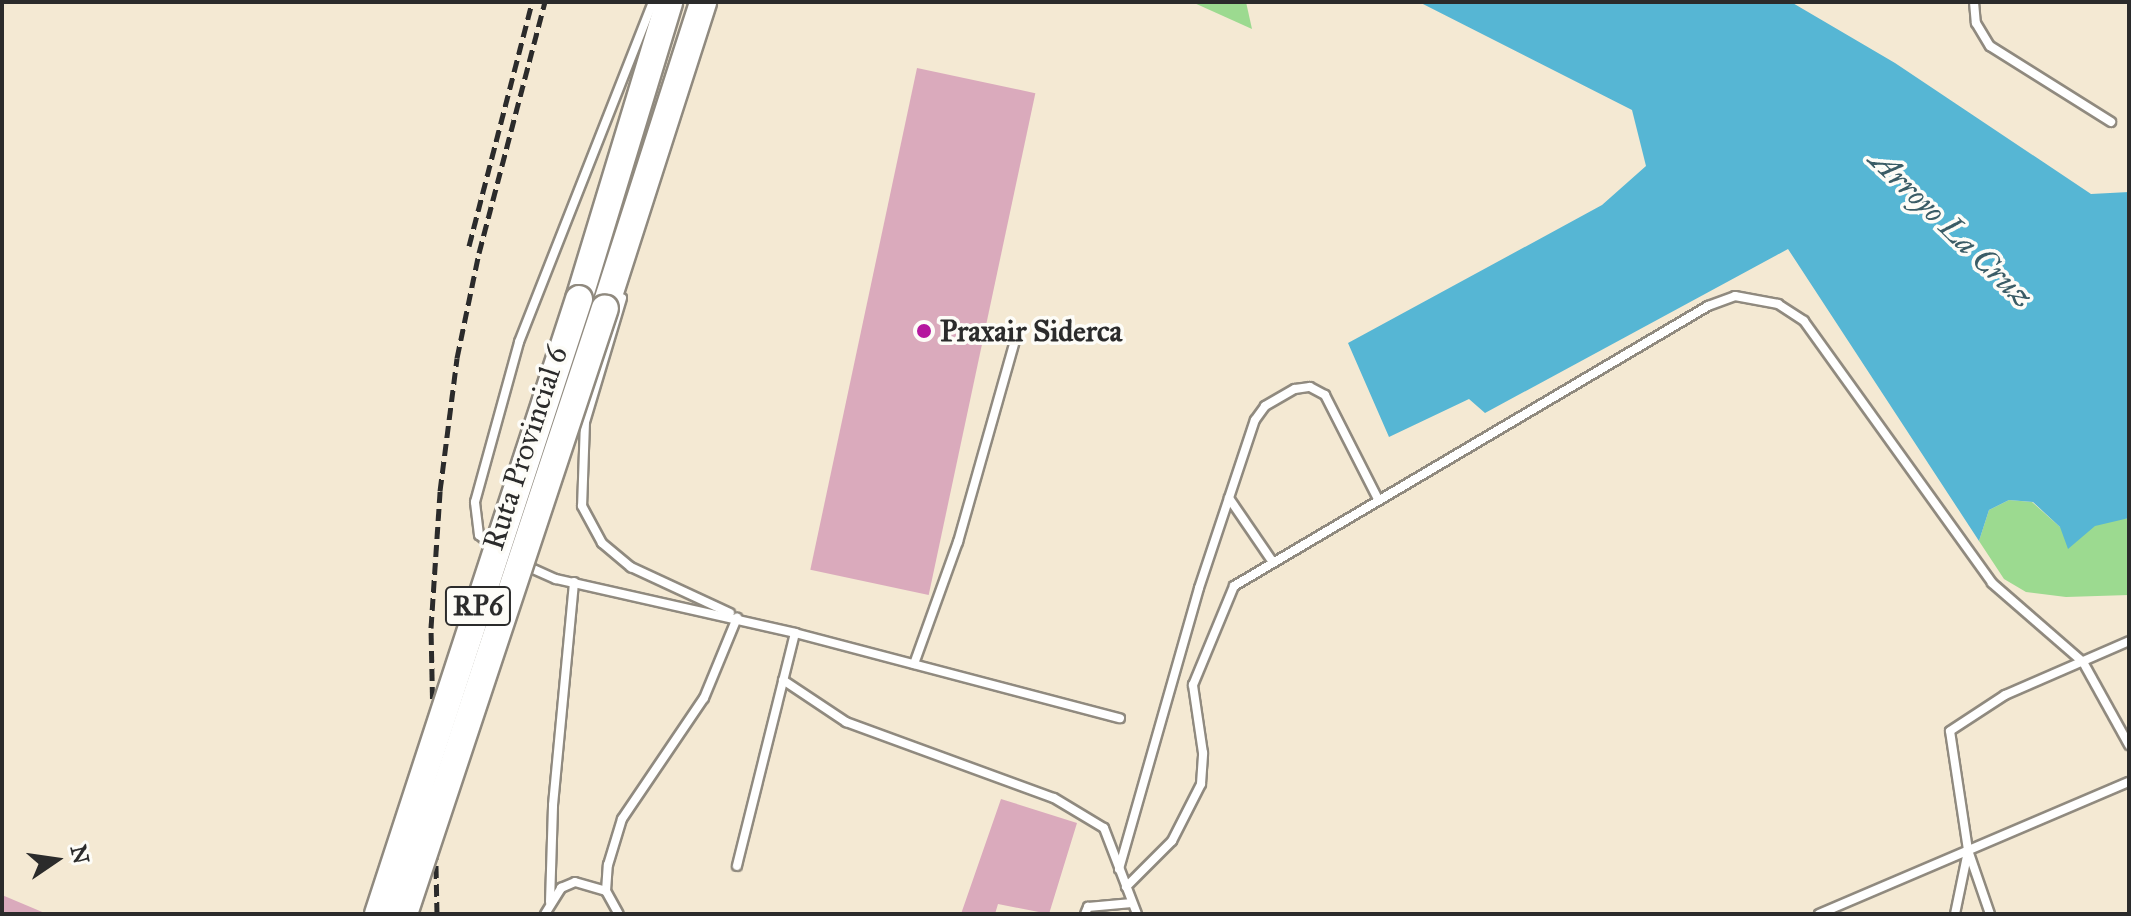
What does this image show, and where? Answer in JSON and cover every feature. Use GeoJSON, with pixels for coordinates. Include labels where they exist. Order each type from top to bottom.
{"type":"FeatureCollection","features":[{"type":"Feature","properties":{"kind":"highway","name":"Ruta Provincial 6"},"geometry":{"type":"LineString","coordinates":[[378,914],[579,299],[669,2]]}},
{"type":"Feature","properties":{"kind":"highway","name":"Ruta Provincial 6"},"geometry":{"type":"LineString","coordinates":[[404,914],[703,2]]}},
{"type":"Feature","properties":{"kind":"lane"},"geometry":{"type":"LineString","coordinates":[[653,2],[519,342],[475,502],[479,535],[505,556],[574,582],[737,618],[1120,718]]}},
{"type":"Feature","properties":{"kind":"lane"},"geometry":{"type":"LineString","coordinates":[[1974,2],[1976,23],[1990,46],[2111,122]]}},
{"type":"Feature","properties":{"kind":"lane"},"geometry":{"type":"LineString","coordinates":[[686,55],[585,422],[582,506],[602,543],[631,567],[702,597],[737,618]]}},
{"type":"Feature","properties":{"kind":"lane"},"geometry":{"type":"LineString","coordinates":[[1126,887],[1172,841],[1201,784],[1203,753],[1193,685],[1234,586],[1708,306],[1735,296],[1757,298],[1804,321],[1992,583],[2083,662],[2129,745]]}},
{"type":"Feature","properties":{"kind":"lane"},"geometry":{"type":"LineString","coordinates":[[914,664],[958,542],[1015,340]]}},
{"type":"Feature","properties":{"kind":"lane"},"geometry":{"type":"LineString","coordinates":[[1119,869],[1255,420],[1280,396],[1310,387],[1325,395],[1378,499]]}},
{"type":"Feature","properties":{"kind":"lane"},"geometry":{"type":"LineString","coordinates":[[1229,498],[1272,561]]}},
{"type":"Feature","properties":{"kind":"lane"},"geometry":{"type":"LineString","coordinates":[[550,902],[574,582]]}},
{"type":"Feature","properties":{"kind":"lane"},"geometry":{"type":"LineString","coordinates":[[619,914],[606,891],[608,865],[622,819],[704,698],[737,618]]}},
{"type":"Feature","properties":{"kind":"lane"},"geometry":{"type":"LineString","coordinates":[[737,866],[795,633]]}},
{"type":"Feature","properties":{"kind":"lane"},"geometry":{"type":"LineString","coordinates":[[1990,914],[1968,850],[1950,731],[2005,695],[2129,641]]}},
{"type":"Feature","properties":{"kind":"lane"},"geometry":{"type":"LineString","coordinates":[[783,680],[846,722],[1054,798],[1104,828],[1137,914]]}},
{"type":"Feature","properties":{"kind":"lane"},"geometry":{"type":"LineString","coordinates":[[1819,914],[2129,782]]}},
{"type":"Feature","properties":{"kind":"lane"},"geometry":{"type":"LineString","coordinates":[[1955,914],[1968,850]]}},
{"type":"Feature","properties":{"kind":"lane"},"geometry":{"type":"LineString","coordinates":[[545,914],[561,888],[575,882],[606,891]]}},
{"type":"Feature","properties":{"kind":"lane"},"geometry":{"type":"LineString","coordinates":[[1085,914],[1088,907],[1132,903]]}},
{"type":"Feature","properties":{"kind":"green space"},"geometry":{"type":"Polygon","coordinates":[[[1192,2],[1246,2],[1252,29],[1192,2]]]}},
{"type":"Feature","properties":{"kind":"green space"},"geometry":{"type":"Polygon","coordinates":[[[2009,500],[2032,502],[2060,527],[2129,518],[2129,595],[2066,597],[2026,592],[2004,579],[1979,541],[1989,510],[2009,500]]]}},
{"type":"Feature","properties":{"kind":"water","name":"Arroyo La Cruz"},"geometry":{"type":"Polygon","coordinates":[[[1419,2],[1791,2],[1895,63],[2091,194],[2129,192],[2129,518],[2095,526],[2068,549],[2060,527],[2033,502],[2009,500],[1989,510],[1979,541],[1788,249],[1485,413],[1469,399],[1389,437],[1348,343],[1602,205],[1646,166],[1632,110],[1419,2]]]}},
{"type":"Feature","properties":{"kind":"building","name":"Praxair Siderca"},"geometry":{"type":"Polygon","coordinates":[[[917,68],[1035,93],[929,595],[810,570],[917,68]]]}},
{"type":"Feature","properties":{"kind":"building"},"geometry":{"type":"Polygon","coordinates":[[[1001,799],[1077,823],[1049,914],[998,904],[995,914],[961,914],[1001,799]]]}},
{"type":"Feature","properties":{"kind":"building"},"geometry":{"type":"Polygon","coordinates":[[[2,895],[47,914],[2,914],[2,895]]]}},
{"type":"Feature","properties":{"kind":"railway"},"geometry":{"type":"LineString","coordinates":[[469,246],[532,2]]}},
{"type":"Feature","properties":{"kind":"railway"},"geometry":{"type":"LineString","coordinates":[[437,914],[431,628],[440,491],[457,358],[479,253],[545,2]]}},
{"type":"Feature","properties":{"kind":"place","name":"Praxair Siderca"},"geometry":{"type":"Point","coordinates":[924,331]}}]}
